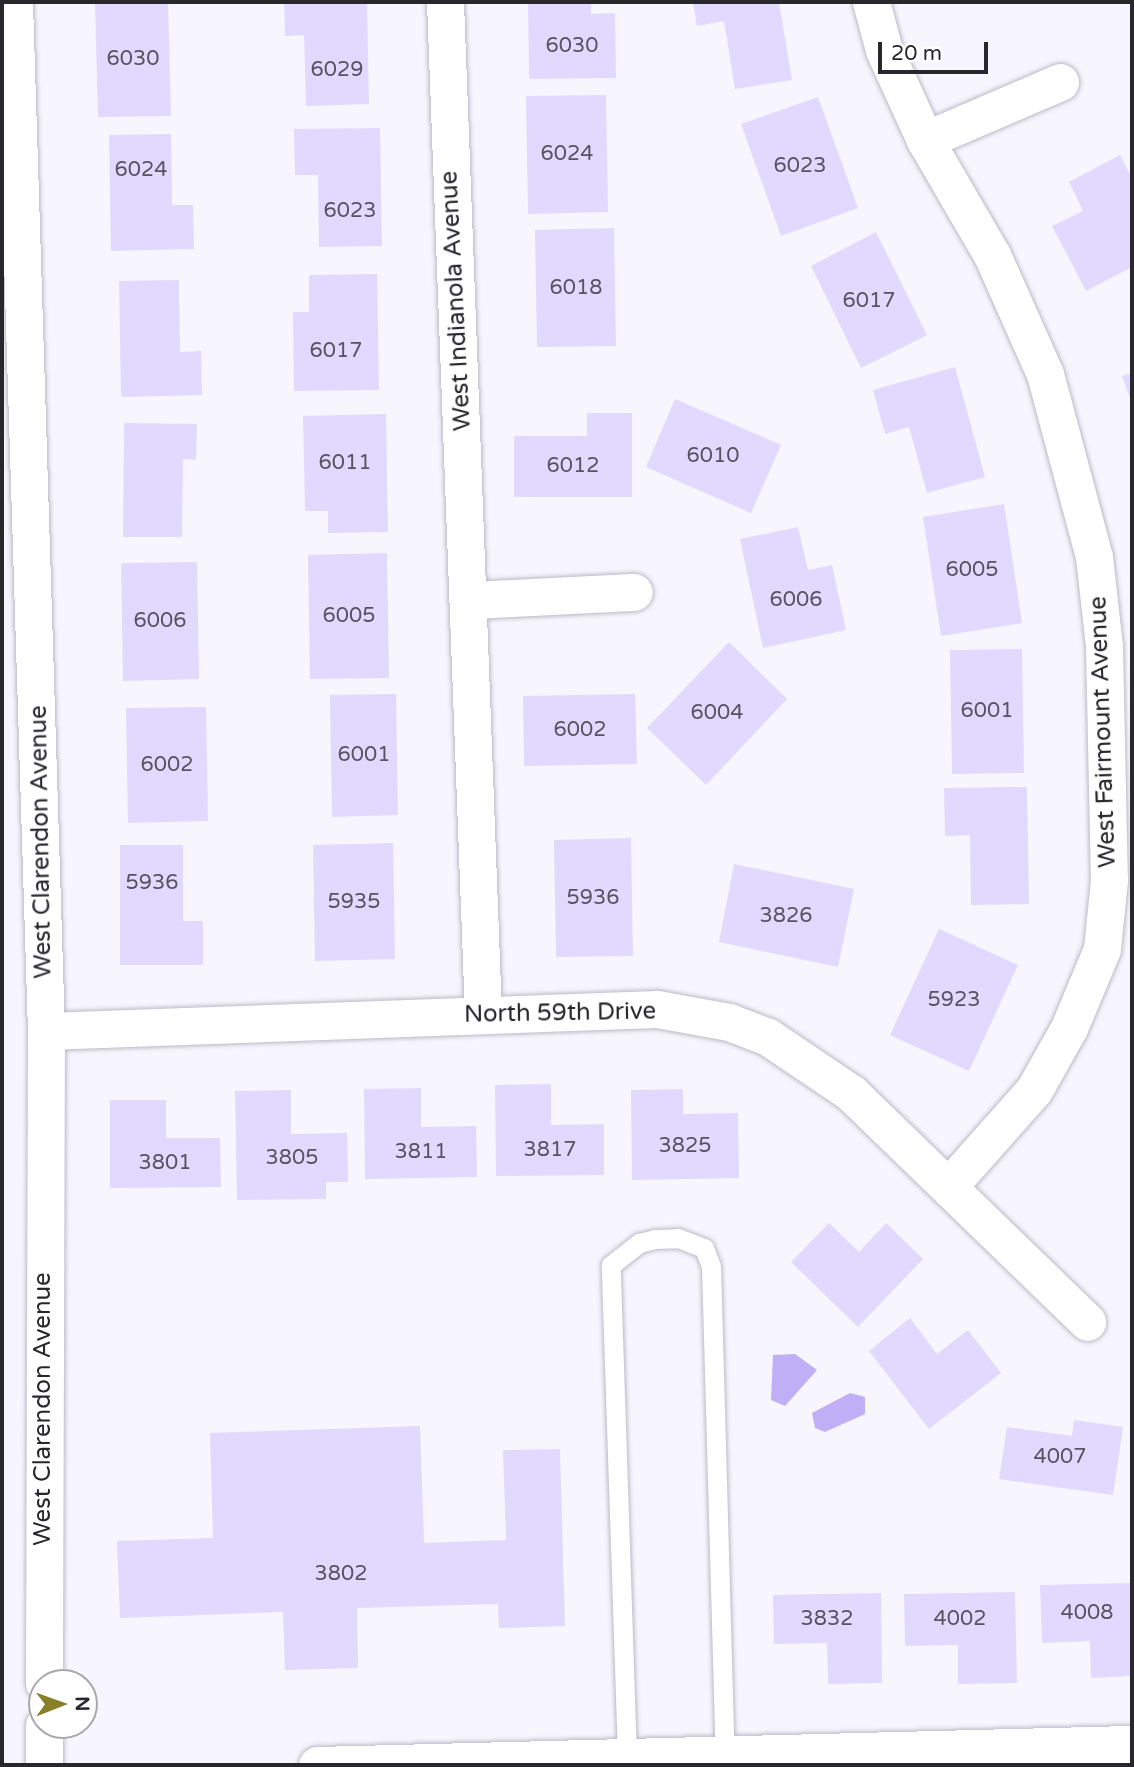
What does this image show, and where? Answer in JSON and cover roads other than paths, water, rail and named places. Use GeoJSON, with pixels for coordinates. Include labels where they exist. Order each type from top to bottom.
{"type":"FeatureCollection","features":[{"type":"Feature","properties":{"kind":"street","name":"West Clarendon Avenue"},"geometry":{"type":"LineString","coordinates":[[14,2],[46,1031],[44,1669]]}},
{"type":"Feature","properties":{"kind":"street","name":"West Indianola Avenue"},"geometry":{"type":"LineString","coordinates":[[445,2],[470,600],[483,1014]]}},
{"type":"Feature","properties":{"kind":"street","name":"West Fairmount Avenue"},"geometry":{"type":"LineString","coordinates":[[871,2],[884,50],[925,139],[992,255],[1045,374],[1094,557],[1109,750],[1109,880],[1101,949],[1069,1028],[1034,1090],[949,1186]]}},
{"type":"Feature","properties":{"kind":"street"},"geometry":{"type":"LineString","coordinates":[[925,139],[1060,82]]}},
{"type":"Feature","properties":{"kind":"street"},"geometry":{"type":"LineString","coordinates":[[470,600],[634,592]]}},
{"type":"Feature","properties":{"kind":"street","name":"North 59th Drive"},"geometry":{"type":"LineString","coordinates":[[46,1031],[657,1009],[729,1022],[768,1037],[829,1077],[949,1186],[1087,1322]]}},
{"type":"Feature","properties":{"kind":"street"},"geometry":{"type":"LineString","coordinates":[[44,1739],[44,1765]]}},
{"type":"Feature","properties":{"kind":"street"},"geometry":{"type":"LineString","coordinates":[[317,1765],[1132,1744]]}},
{"type":"Feature","properties":{"kind":"lane"},"geometry":{"type":"LineString","coordinates":[[627,1757],[611,1265],[639,1243],[678,1238],[704,1248],[711,1266],[725,1755]]}}]}
